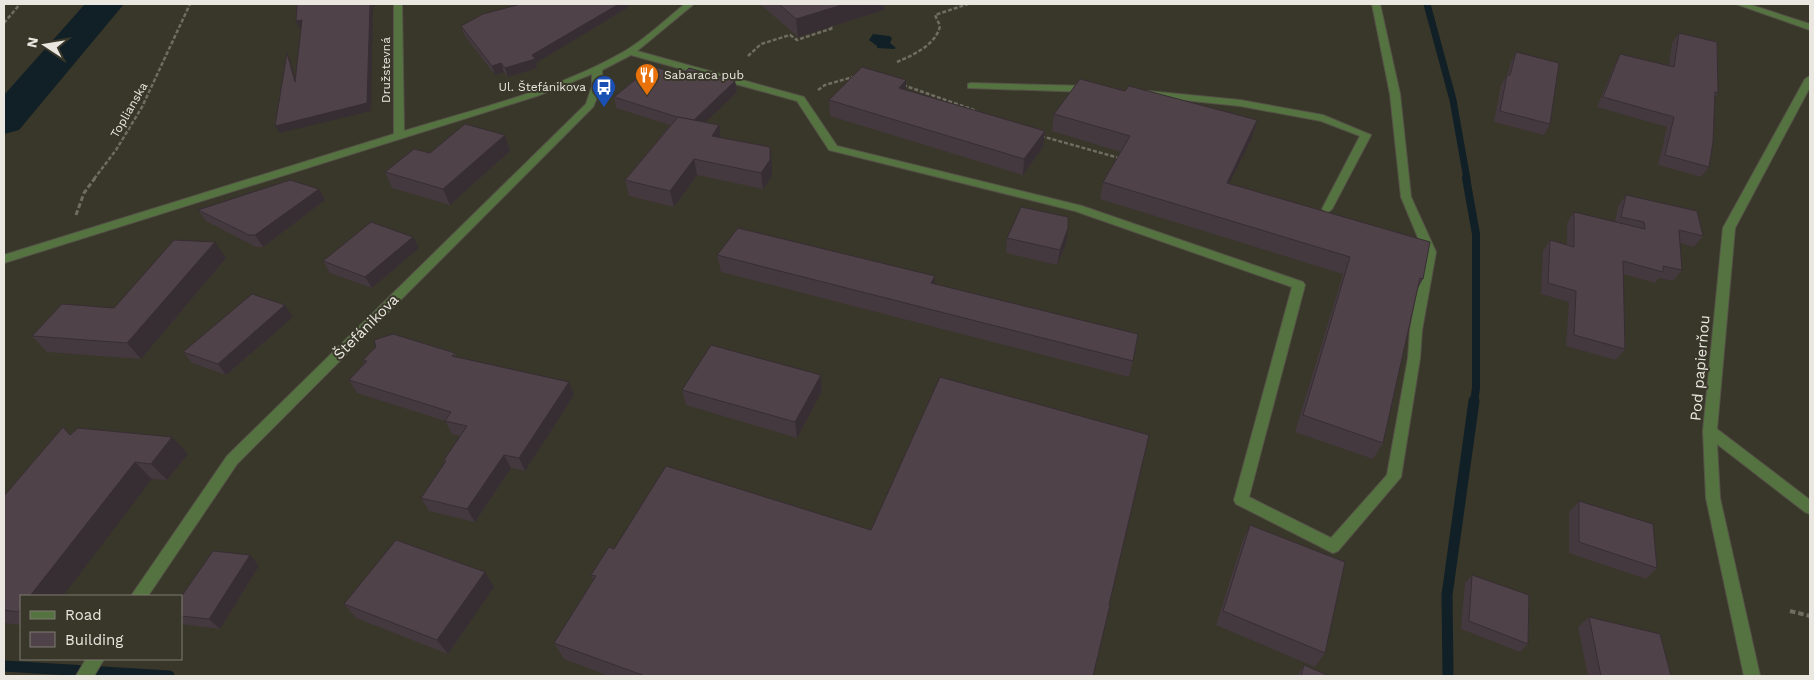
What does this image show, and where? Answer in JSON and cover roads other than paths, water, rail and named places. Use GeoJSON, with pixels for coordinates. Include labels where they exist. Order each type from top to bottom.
{"type":"FeatureCollection","features":[{"type":"Feature","properties":{"kind":"street","name":"Družstevná"},"geometry":{"type":"LineString","coordinates":[[398,4],[399,136]]}},
{"type":"Feature","properties":{"kind":"street"},"geometry":{"type":"LineString","coordinates":[[4,259],[534,94],[597,69],[630,52],[690,4]]}},
{"type":"Feature","properties":{"kind":"street"},"geometry":{"type":"LineString","coordinates":[[630,52],[801,99],[833,148],[1078,208],[1299,285],[1241,500],[1333,546],[1394,477],[1414,358],[1416,330],[1430,252],[1406,197],[1395,94],[1376,4]]}},
{"type":"Feature","properties":{"kind":"street"},"geometry":{"type":"LineString","coordinates":[[1740,4],[1810,27]]}},
{"type":"Feature","properties":{"kind":"street","name":"Štefánikova"},"geometry":{"type":"LineString","coordinates":[[140,595],[232,460],[590,105],[597,86],[597,69]]}},
{"type":"Feature","properties":{"kind":"street","name":"Pod papierňou"},"geometry":{"type":"LineString","coordinates":[[1752,676],[1713,498],[1710,432],[1729,228],[1810,79]]}},
{"type":"Feature","properties":{"kind":"street"},"geometry":{"type":"LineString","coordinates":[[971,86],[1104,90]]}},
{"type":"Feature","properties":{"kind":"street"},"geometry":{"type":"LineString","coordinates":[[1134,93],[1249,105],[1323,118],[1366,135],[1327,209]]}},
{"type":"Feature","properties":{"kind":"street"},"geometry":{"type":"LineString","coordinates":[[1710,432],[1810,508]]}},
{"type":"Feature","properties":{"kind":"street"},"geometry":{"type":"LineString","coordinates":[[84,676],[95,660]]}},
{"type":"Feature","properties":{"kind":"waterway"},"geometry":{"type":"LineString","coordinates":[[4,121],[105,4]]}},
{"type":"Feature","properties":{"kind":"waterway"},"geometry":{"type":"LineString","coordinates":[[1427,4],[1453,100],[1467,179]]}},
{"type":"Feature","properties":{"kind":"waterway"},"geometry":{"type":"LineString","coordinates":[[1466,178],[1476,234],[1476,388],[1474,402]]}},
{"type":"Feature","properties":{"kind":"waterway"},"geometry":{"type":"LineString","coordinates":[[1448,676],[1447,595],[1474,401]]}},
{"type":"Feature","properties":{"kind":"waterway"},"geometry":{"type":"LineString","coordinates":[[4,666],[169,676]]}},
{"type":"Feature","properties":{"kind":"place","name":"Sabaraca pub"},"geometry":{"type":"Point","coordinates":[647,96]}},
{"type":"Feature","properties":{"kind":"place","name":"Ul. Štefánikova"},"geometry":{"type":"Point","coordinates":[604,108]}}]}
